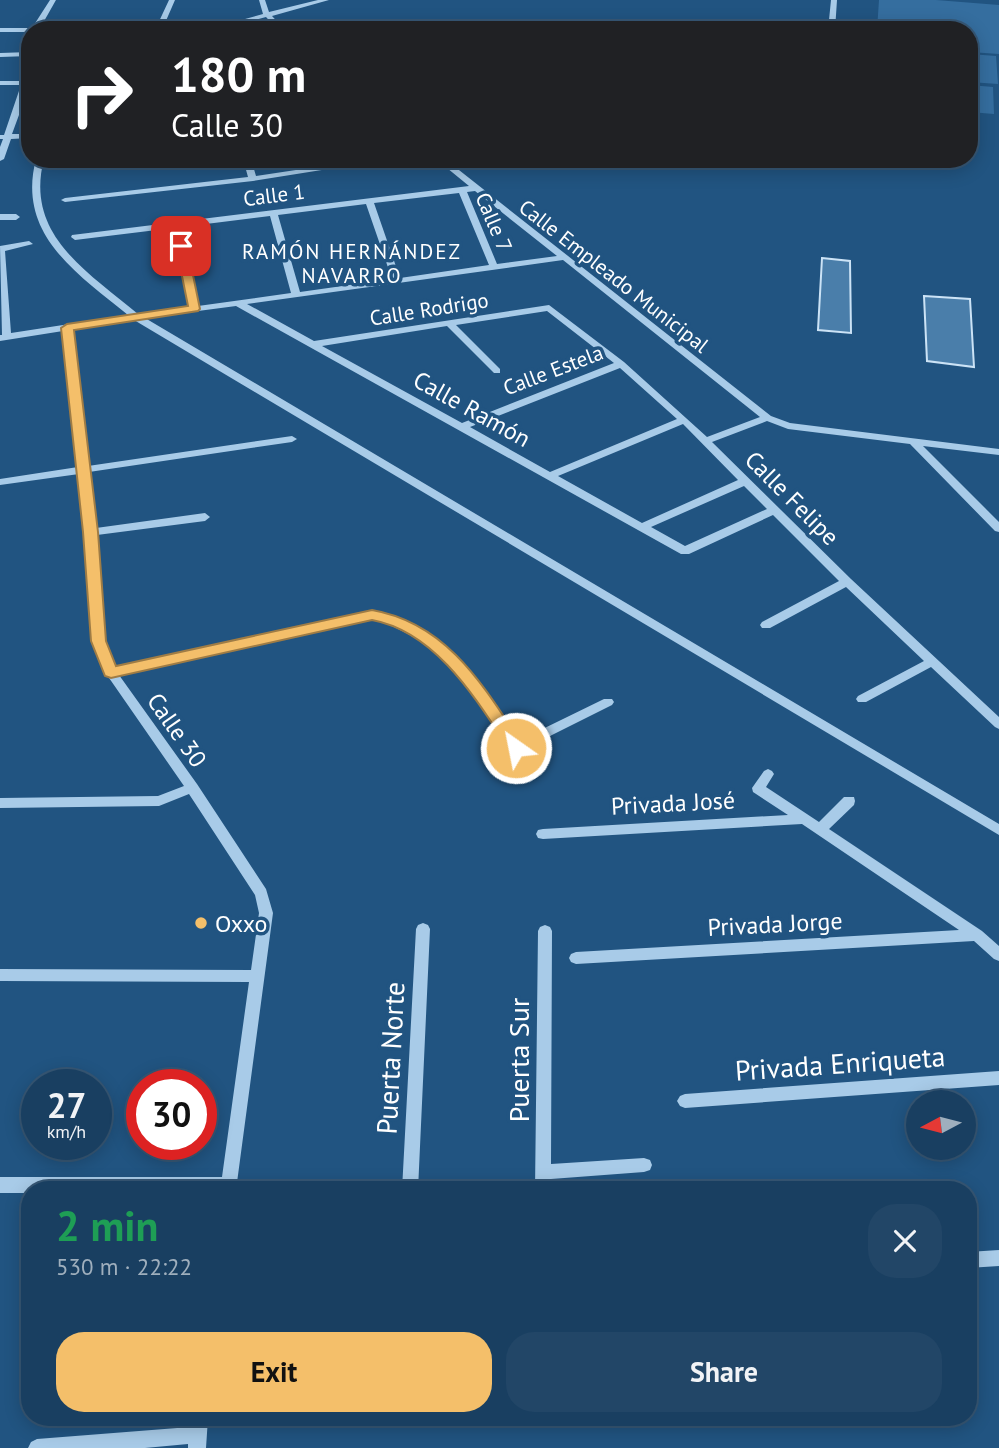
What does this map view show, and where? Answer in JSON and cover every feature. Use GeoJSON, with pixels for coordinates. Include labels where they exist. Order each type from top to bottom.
{"type":"FeatureCollection","features":[{"type":"Feature","properties":{"kind":"street"},"geometry":{"type":"LineString","coordinates":[[40,21],[53,0]]}},
{"type":"Feature","properties":{"kind":"street"},"geometry":{"type":"LineString","coordinates":[[162,21],[172,0]]}},
{"type":"Feature","properties":{"kind":"street"},"geometry":{"type":"LineString","coordinates":[[262,0],[266,14],[273,21]]}},
{"type":"Feature","properties":{"kind":"street"},"geometry":{"type":"LineString","coordinates":[[241,21],[326,0]]}},
{"type":"Feature","properties":{"kind":"street"},"geometry":{"type":"LineString","coordinates":[[832,21],[834,0]]}},
{"type":"Feature","properties":{"kind":"street"},"geometry":{"type":"LineString","coordinates":[[0,30],[21,30]]}},
{"type":"Feature","properties":{"kind":"street"},"geometry":{"type":"LineString","coordinates":[[0,55],[21,54]]}},
{"type":"Feature","properties":{"kind":"street"},"geometry":{"type":"LineString","coordinates":[[0,83],[21,83]]}},
{"type":"Feature","properties":{"kind":"street"},"geometry":{"type":"LineString","coordinates":[[0,159],[3,137],[21,98]]}},
{"type":"Feature","properties":{"kind":"street"},"geometry":{"type":"LineString","coordinates":[[3,137],[21,136]]}},
{"type":"Feature","properties":{"kind":"street"},"geometry":{"type":"LineString","coordinates":[[39,168],[35,204],[51,240],[77,268],[136,317],[999,830]]}},
{"type":"Feature","properties":{"kind":"street"},"geometry":{"type":"LineString","coordinates":[[250,168],[253,179]]}},
{"type":"Feature","properties":{"kind":"street"},"geometry":{"type":"LineString","coordinates":[[65,200],[327,168]]}},
{"type":"Feature","properties":{"kind":"street","name":"Calle Empleado Municipal"},"geometry":{"type":"LineString","coordinates":[[451,168],[767,418]]}},
{"type":"Feature","properties":{"kind":"street","name":"Calle 1"},"geometry":{"type":"LineString","coordinates":[[75,237],[476,188]]}},
{"type":"Feature","properties":{"kind":"street","name":"Calle 7"},"geometry":{"type":"LineString","coordinates":[[462,190],[494,267]]}},
{"type":"Feature","properties":{"kind":"street"},"geometry":{"type":"LineString","coordinates":[[369,201],[397,281]]}},
{"type":"Feature","properties":{"kind":"street"},"geometry":{"type":"LineString","coordinates":[[273,213],[296,295]]}},
{"type":"Feature","properties":{"kind":"street"},"geometry":{"type":"LineString","coordinates":[[0,217],[16,217]]}},
{"type":"Feature","properties":{"kind":"street"},"geometry":{"type":"LineString","coordinates":[[177,225],[194,309]]}},
{"type":"Feature","properties":{"kind":"street"},"geometry":{"type":"LineString","coordinates":[[29,244],[0,249],[4,338],[562,258]]}},
{"type":"Feature","properties":{"kind":"street","name":"Calle Ramón"},"geometry":{"type":"LineString","coordinates":[[238,303],[685,551],[774,510]]}},
{"type":"Feature","properties":{"kind":"street","name":"Calle Rodrigo"},"geometry":{"type":"LineString","coordinates":[[313,344],[550,308]]}},
{"type":"Feature","properties":{"kind":"street","name":"Calle Felipe"},"geometry":{"type":"LineString","coordinates":[[550,308],[621,364],[684,420],[847,582],[999,724]]}},
{"type":"Feature","properties":{"kind":"street"},"geometry":{"type":"LineString","coordinates":[[449,323],[497,371]]}},
{"type":"Feature","properties":{"kind":"street","name":"Calle 30"},"geometry":{"type":"LineString","coordinates":[[67,328],[90,532],[98,641],[111,672],[261,892],[265,913],[258,976]]}},
{"type":"Feature","properties":{"kind":"street","name":"Calle Estela"},"geometry":{"type":"LineString","coordinates":[[461,426],[621,364]]}},
{"type":"Feature","properties":{"kind":"street"},"geometry":{"type":"LineString","coordinates":[[705,441],[767,418],[788,426],[999,452]]}},
{"type":"Feature","properties":{"kind":"street"},"geometry":{"type":"LineString","coordinates":[[550,476],[684,420]]}},
{"type":"Feature","properties":{"kind":"street"},"geometry":{"type":"LineString","coordinates":[[0,482],[292,439]]}},
{"type":"Feature","properties":{"kind":"street"},"geometry":{"type":"LineString","coordinates":[[914,443],[999,528]]}},
{"type":"Feature","properties":{"kind":"street"},"geometry":{"type":"LineString","coordinates":[[642,527],[745,481]]}},
{"type":"Feature","properties":{"kind":"street"},"geometry":{"type":"LineString","coordinates":[[90,532],[205,517]]}},
{"type":"Feature","properties":{"kind":"street"},"geometry":{"type":"LineString","coordinates":[[766,625],[847,582]]}},
{"type":"Feature","properties":{"kind":"street"},"geometry":{"type":"LineString","coordinates":[[111,672],[372,615],[387,618],[440,647],[480,693],[516,748],[608,702]]}},
{"type":"Feature","properties":{"kind":"street"},"geometry":{"type":"LineString","coordinates":[[862,699],[933,661]]}},
{"type":"Feature","properties":{"kind":"street"},"geometry":{"type":"LineString","coordinates":[[768,774],[758,789],[977,935],[999,955]]}},
{"type":"Feature","properties":{"kind":"street"},"geometry":{"type":"LineString","coordinates":[[0,803],[159,801],[192,788]]}},
{"type":"Feature","properties":{"kind":"street"},"geometry":{"type":"LineString","coordinates":[[821,829],[849,801]]}},
{"type":"Feature","properties":{"kind":"street","name":"Privada José"},"geometry":{"type":"LineString","coordinates":[[543,834],[806,819]]}},
{"type":"Feature","properties":{"kind":"street","name":"Puerta Norte"},"geometry":{"type":"LineString","coordinates":[[410,1181],[423,929]]}},
{"type":"Feature","properties":{"kind":"street","name":"Puerta Sur"},"geometry":{"type":"LineString","coordinates":[[543,1181],[545,931]]}},
{"type":"Feature","properties":{"kind":"street","name":"Privada Jorge"},"geometry":{"type":"LineString","coordinates":[[576,958],[977,935]]}},
{"type":"Feature","properties":{"kind":"street"},"geometry":{"type":"LineString","coordinates":[[0,975],[258,976],[229,1181]]}},
{"type":"Feature","properties":{"kind":"street","name":"Privada Enriqueta"},"geometry":{"type":"LineString","coordinates":[[685,1101],[999,1078]]}},
{"type":"Feature","properties":{"kind":"street"},"geometry":{"type":"LineString","coordinates":[[543,1172],[644,1165]]}},
{"type":"Feature","properties":{"kind":"street"},"geometry":{"type":"LineString","coordinates":[[0,1185],[21,1185]]}},
{"type":"Feature","properties":{"kind":"street"},"geometry":{"type":"LineString","coordinates":[[977,1259],[999,1258]]}},
{"type":"Feature","properties":{"kind":"street"},"geometry":{"type":"LineString","coordinates":[[37,1448],[198,1434]]}},
{"type":"Feature","properties":{"kind":"shaded area"},"geometry":{"type":"Polygon","coordinates":[[[879,0],[936,0],[999,5],[999,54],[978,53],[978,21],[878,21],[879,0]]]}},
{"type":"Feature","properties":{"kind":"shaded area"},"geometry":{"type":"Polygon","coordinates":[[[978,55],[996,56],[998,84],[978,83],[978,55]]]}},
{"type":"Feature","properties":{"kind":"shaded area"},"geometry":{"type":"Polygon","coordinates":[[[978,86],[993,87],[994,114],[978,113],[978,86]]]}},
{"type":"Feature","properties":{"kind":"building"},"geometry":{"type":"Polygon","coordinates":[[[822,258],[850,261],[851,333],[818,330],[822,258]]]}},
{"type":"Feature","properties":{"kind":"building"},"geometry":{"type":"Polygon","coordinates":[[[924,296],[970,299],[974,367],[927,361],[924,296]]]}},
{"type":"Feature","properties":{"kind":"place","name":"Oxxo"},"geometry":{"type":"Point","coordinates":[201,923]}},
{"type":"Feature","properties":{"kind":"district","name":"RAMÓN HERNÁNDEZ NAVARRO"},"geometry":{"type":"Point","coordinates":[352,263]}},
{"type":"Feature","properties":{"kind":"route"},"geometry":{"type":"LineString","coordinates":[[181,246],[194,309],[67,328],[90,532],[98,641],[111,672],[372,615],[387,618],[440,647],[480,693],[516,748]]}}]}
